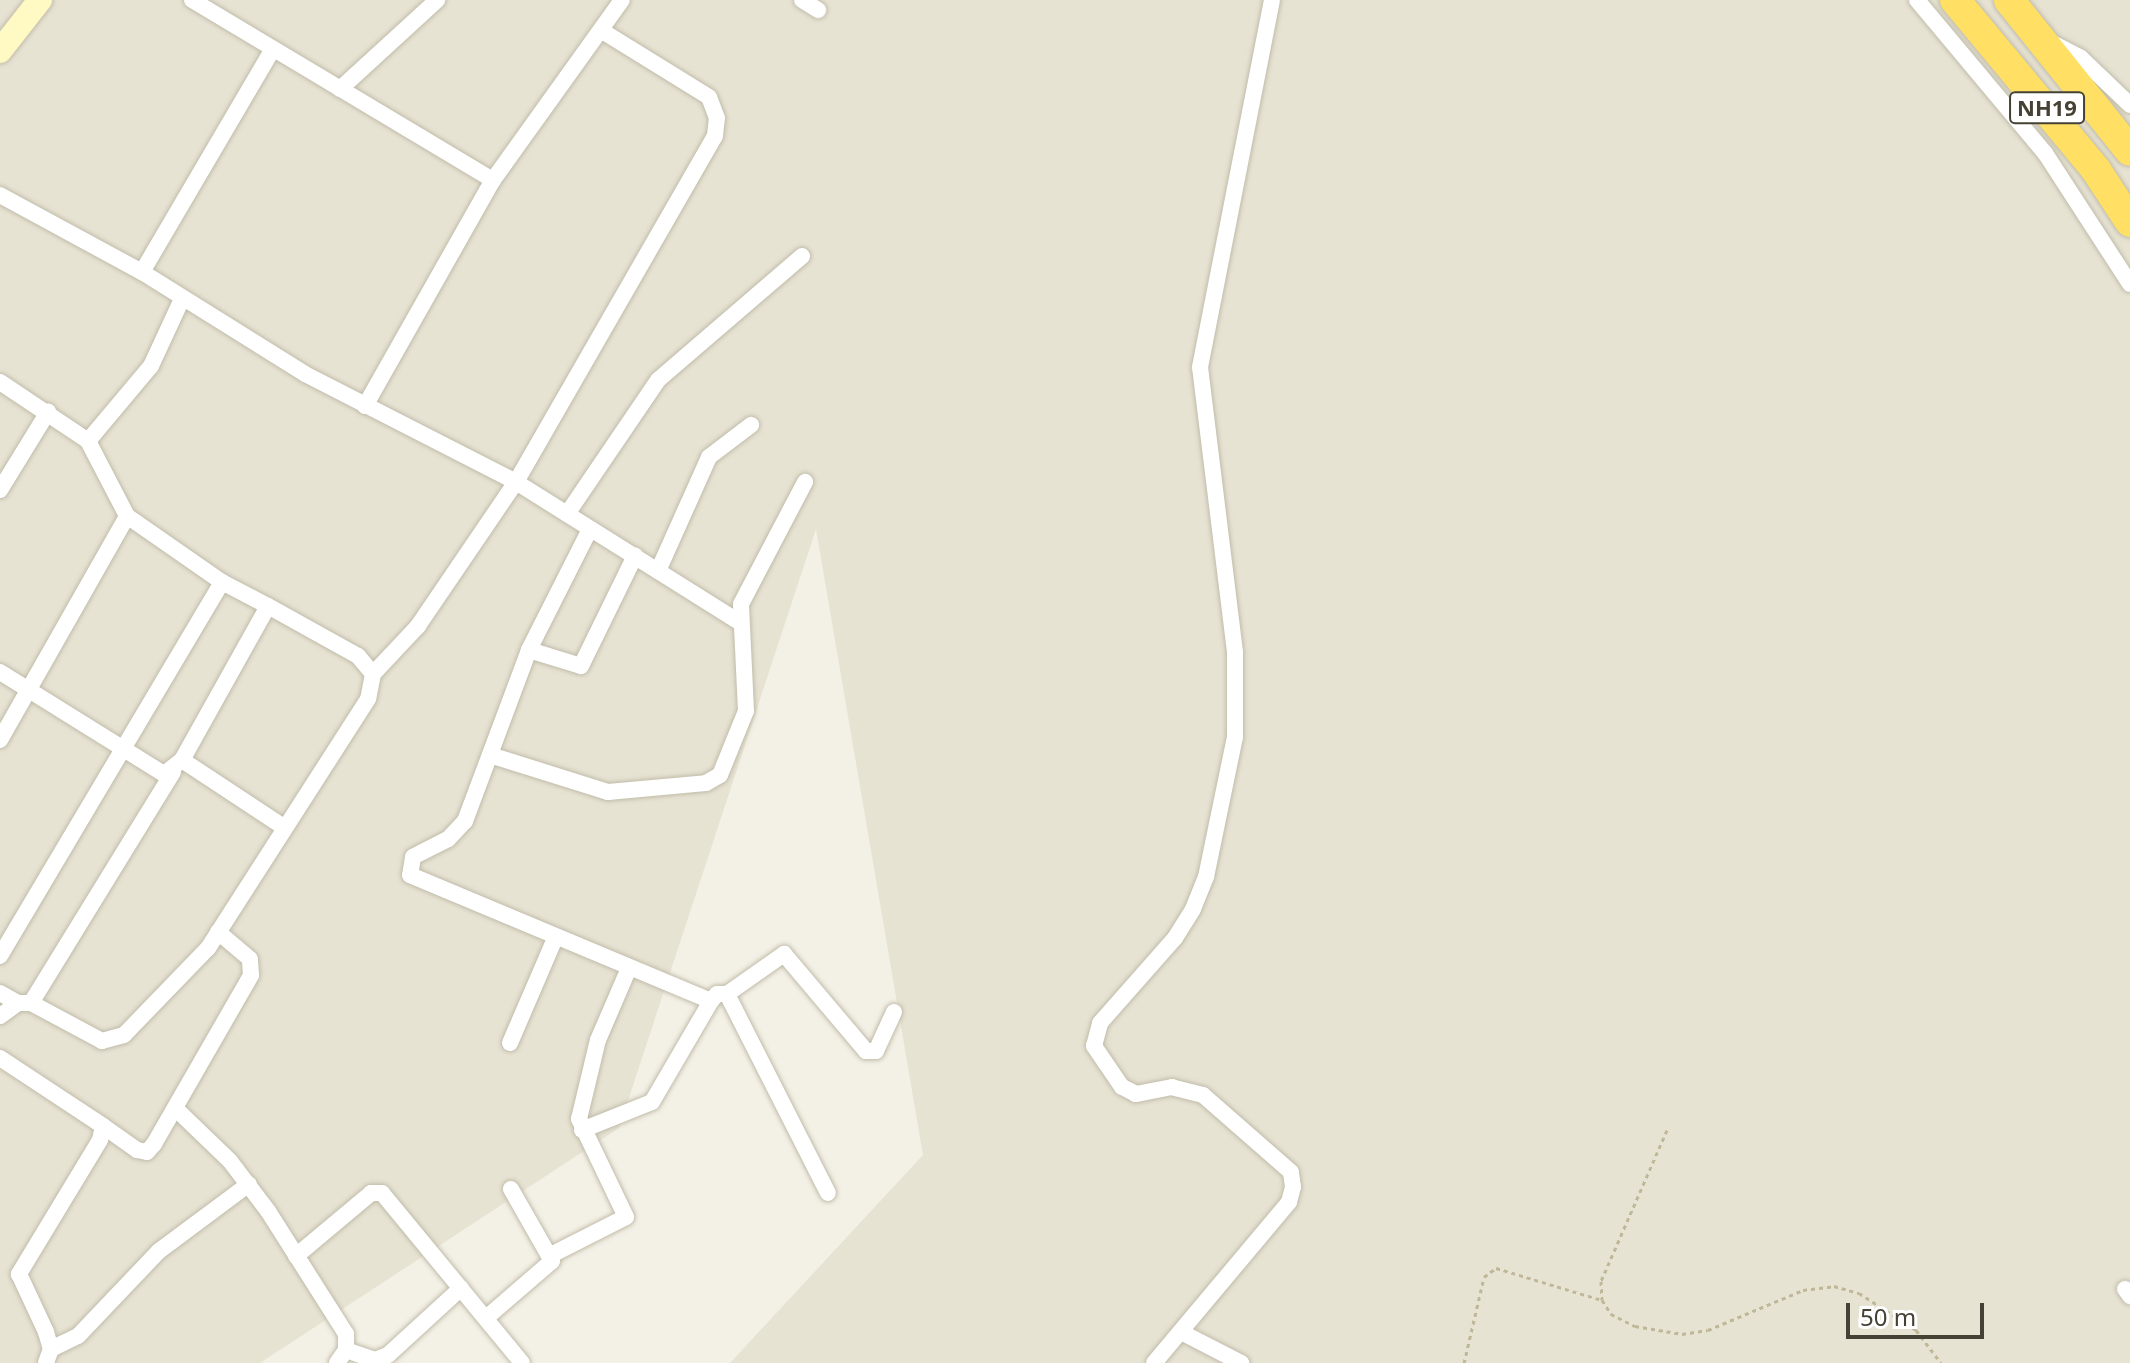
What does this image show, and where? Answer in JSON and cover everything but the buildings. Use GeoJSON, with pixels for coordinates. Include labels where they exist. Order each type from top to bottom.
{"type":"FeatureCollection","features":[{"type":"Feature","properties":{"kind":"highway","name":"NH19"},"geometry":{"type":"LineString","coordinates":[[1955,0],[2096,170],[2130,222]]}},
{"type":"Feature","properties":{"kind":"highway","name":"NH19"},"geometry":{"type":"LineString","coordinates":[[2009,0],[2130,151]]}},
{"type":"Feature","properties":{"kind":"street"},"geometry":{"type":"LineString","coordinates":[[0,51],[40,0]]}},
{"type":"Feature","properties":{"kind":"street"},"geometry":{"type":"LineString","coordinates":[[192,0],[214,6],[272,50],[493,180]]}},
{"type":"Feature","properties":{"kind":"street"},"geometry":{"type":"LineString","coordinates":[[340,89],[437,0]]}},
{"type":"Feature","properties":{"kind":"street"},"geometry":{"type":"LineString","coordinates":[[365,406],[493,180],[622,0]]}},
{"type":"Feature","properties":{"kind":"street"},"geometry":{"type":"LineString","coordinates":[[802,0],[818,10]]}},
{"type":"Feature","properties":{"kind":"street"},"geometry":{"type":"LineString","coordinates":[[1154,1363],[1289,1202],[1291,1172],[1190,1088],[1136,1094],[1122,1087],[1096,1054],[1095,1038],[1100,1023],[1175,938],[1193,909],[1206,877],[1235,737],[1235,652],[1200,367],[1272,0]]}},
{"type":"Feature","properties":{"kind":"street"},"geometry":{"type":"LineString","coordinates":[[1917,0],[2045,153],[2130,284]]}},
{"type":"Feature","properties":{"kind":"street"},"geometry":{"type":"LineString","coordinates":[[0,993],[111,1041],[194,966],[368,699],[373,674],[418,626],[516,482],[715,136],[717,118],[709,97],[602,31]]}},
{"type":"Feature","properties":{"kind":"street"},"geometry":{"type":"LineString","coordinates":[[2039,35],[2081,58],[2130,105]]}},
{"type":"Feature","properties":{"kind":"street"},"geometry":{"type":"LineString","coordinates":[[142,272],[272,50]]}},
{"type":"Feature","properties":{"kind":"street"},"geometry":{"type":"LineString","coordinates":[[0,195],[142,272],[181,301],[365,406],[516,482],[738,621]]}},
{"type":"Feature","properties":{"kind":"street"},"geometry":{"type":"LineString","coordinates":[[567,514],[672,364],[802,256]]}},
{"type":"Feature","properties":{"kind":"street"},"geometry":{"type":"LineString","coordinates":[[88,441],[151,366],[181,301]]}},
{"type":"Feature","properties":{"kind":"street"},"geometry":{"type":"LineString","coordinates":[[0,382],[88,441],[127,516],[222,582],[358,656],[373,674]]}},
{"type":"Feature","properties":{"kind":"street"},"geometry":{"type":"LineString","coordinates":[[0,490],[48,412]]}},
{"type":"Feature","properties":{"kind":"street"},"geometry":{"type":"LineString","coordinates":[[658,571],[709,457],[751,425]]}},
{"type":"Feature","properties":{"kind":"street"},"geometry":{"type":"LineString","coordinates":[[490,755],[608,792],[706,783],[729,761],[746,711],[738,621],[746,587],[805,482]]}},
{"type":"Feature","properties":{"kind":"street"},"geometry":{"type":"LineString","coordinates":[[0,740],[127,516]]}},
{"type":"Feature","properties":{"kind":"street"},"geometry":{"type":"LineString","coordinates":[[590,529],[529,650],[458,831],[413,857],[410,875],[711,1001]]}},
{"type":"Feature","properties":{"kind":"street"},"geometry":{"type":"LineString","coordinates":[[529,650],[581,666],[635,556]]}},
{"type":"Feature","properties":{"kind":"street"},"geometry":{"type":"LineString","coordinates":[[0,956],[222,582]]}},
{"type":"Feature","properties":{"kind":"street"},"geometry":{"type":"LineString","coordinates":[[0,1016],[24,1003],[177,766],[268,606]]}},
{"type":"Feature","properties":{"kind":"street"},"geometry":{"type":"LineString","coordinates":[[0,672],[164,774],[177,766]]}},
{"type":"Feature","properties":{"kind":"street"},"geometry":{"type":"LineString","coordinates":[[177,766],[285,828]]}},
{"type":"Feature","properties":{"kind":"street"},"geometry":{"type":"LineString","coordinates":[[0,1058],[147,1152],[251,975],[250,959],[218,932]]}},
{"type":"Feature","properties":{"kind":"street"},"geometry":{"type":"LineString","coordinates":[[510,1043],[556,936]]}},
{"type":"Feature","properties":{"kind":"street"},"geometry":{"type":"LineString","coordinates":[[582,1130],[652,1102],[717,994],[727,994],[784,954],[866,1051],[876,1051],[894,1012]]}},
{"type":"Feature","properties":{"kind":"street"},"geometry":{"type":"LineString","coordinates":[[551,1255],[626,1217],[582,1130],[580,1106],[598,1040],[629,968]]}},
{"type":"Feature","properties":{"kind":"street"},"geometry":{"type":"LineString","coordinates":[[727,994],[828,1193]]}},
{"type":"Feature","properties":{"kind":"street"},"geometry":{"type":"LineString","coordinates":[[175,1108],[249,1184],[346,1334],[342,1356],[375,1360],[388,1355],[461,1288]]}},
{"type":"Feature","properties":{"kind":"street"},"geometry":{"type":"LineString","coordinates":[[103,1126],[100,1140],[19,1274],[48,1356],[78,1336],[159,1251],[249,1184]]}},
{"type":"Feature","properties":{"kind":"street"},"geometry":{"type":"LineString","coordinates":[[486,1318],[549,1268],[551,1255],[511,1189]]}},
{"type":"Feature","properties":{"kind":"street"},"geometry":{"type":"LineString","coordinates":[[296,1256],[371,1193],[382,1193],[522,1363]]}},
{"type":"Feature","properties":{"kind":"street"},"geometry":{"type":"LineString","coordinates":[[1181,1332],[1241,1363]]}},
{"type":"Feature","properties":{"kind":"path"},"geometry":{"type":"LineString","coordinates":[[1667,1130],[1601,1281],[1602,1300],[1611,1314],[1635,1326],[1667,1334],[1708,1330],[1803,1290],[1834,1286],[1859,1293],[1916,1330],[1941,1363]]}},
{"type":"Feature","properties":{"kind":"path"},"geometry":{"type":"LineString","coordinates":[[1464,1363],[1484,1277],[1496,1268],[1602,1300]]}},
{"type":"Feature","properties":{"kind":"shaded area"},"geometry":{"type":"Polygon","coordinates":[[[0,0],[2130,0],[2130,1363],[730,1363],[923,1155],[816,529],[619,1128],[260,1363],[0,1363],[0,0]]]}}]}
